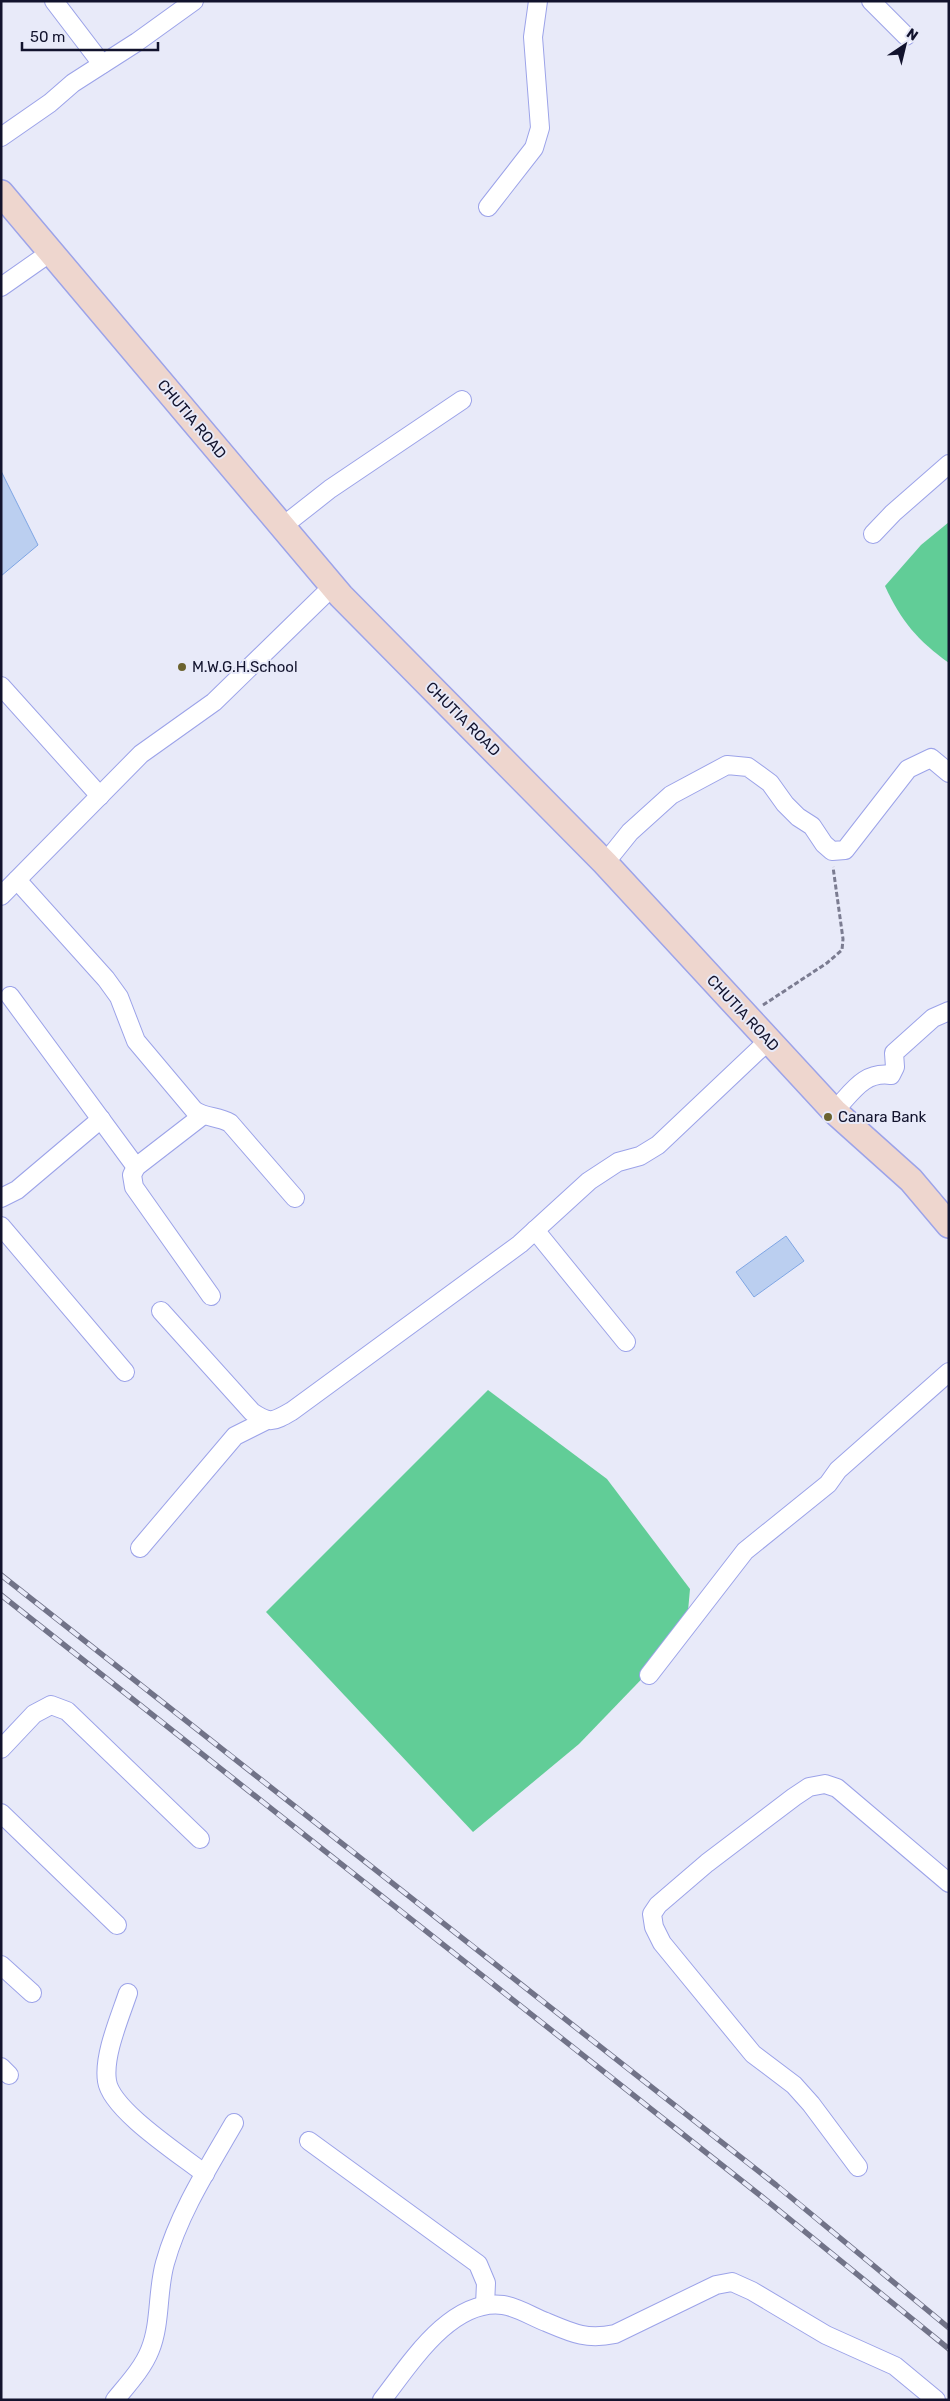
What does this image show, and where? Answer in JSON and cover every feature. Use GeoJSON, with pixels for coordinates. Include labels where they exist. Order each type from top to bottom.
{"type":"FeatureCollection","features":[{"type":"Feature","properties":{"kind":"street"},"geometry":{"type":"LineString","coordinates":[[54,1],[102,64]]}},
{"type":"Feature","properties":{"kind":"street"},"geometry":{"type":"LineString","coordinates":[[1,137],[194,1]]}},
{"type":"Feature","properties":{"kind":"street"},"geometry":{"type":"LineString","coordinates":[[488,207],[534,148],[540,128],[533,37],[538,1]]}},
{"type":"Feature","properties":{"kind":"street"},"geometry":{"type":"LineString","coordinates":[[870,1],[906,36]]}},
{"type":"Feature","properties":{"kind":"street","name":"CHUTIA ROAD"},"geometry":{"type":"LineString","coordinates":[[1,192],[333,586],[605,863],[834,1112],[911,1180],[949,1225]]}},
{"type":"Feature","properties":{"kind":"street"},"geometry":{"type":"LineString","coordinates":[[1,287],[51,252]]}},
{"type":"Feature","properties":{"kind":"street"},"geometry":{"type":"LineString","coordinates":[[283,526],[330,489],[462,400]]}},
{"type":"Feature","properties":{"kind":"street"},"geometry":{"type":"LineString","coordinates":[[873,534],[893,513],[949,464]]}},
{"type":"Feature","properties":{"kind":"street"},"geometry":{"type":"LineString","coordinates":[[294,1198],[230,1123],[221,1118],[202,1116],[194,1110],[136,1040],[119,997],[106,979],[7,886],[141,754],[214,702],[333,586]]}},
{"type":"Feature","properties":{"kind":"street"},"geometry":{"type":"LineString","coordinates":[[1,686],[100,796]]}},
{"type":"Feature","properties":{"kind":"street"},"geometry":{"type":"LineString","coordinates":[[605,863],[630,832],[671,795],[727,765],[748,767],[770,783],[785,804],[798,817],[812,826],[824,844],[832,851],[845,850],[908,769],[931,758],[949,773]]}},
{"type":"Feature","properties":{"kind":"street"},"geometry":{"type":"LineString","coordinates":[[10,996],[136,1167]]}},
{"type":"Feature","properties":{"kind":"street"},"geometry":{"type":"LineString","coordinates":[[834,1112],[860,1083],[878,1073],[891,1075],[895,1067],[894,1053],[933,1018],[949,1011]]}},
{"type":"Feature","properties":{"kind":"street"},"geometry":{"type":"LineString","coordinates":[[140,1548],[235,1436],[265,1421],[276,1420],[292,1412],[512,1250],[589,1181],[618,1162],[640,1156],[658,1145],[769,1040]]}},
{"type":"Feature","properties":{"kind":"street"},"geometry":{"type":"LineString","coordinates":[[202,1116],[136,1167],[132,1175],[134,1186],[211,1296]]}},
{"type":"Feature","properties":{"kind":"street"},"geometry":{"type":"LineString","coordinates":[[1,1198],[17,1190],[101,1119]]}},
{"type":"Feature","properties":{"kind":"street"},"geometry":{"type":"LineString","coordinates":[[1,1226],[125,1372]]}},
{"type":"Feature","properties":{"kind":"street"},"geometry":{"type":"LineString","coordinates":[[535,1230],[626,1342]]}},
{"type":"Feature","properties":{"kind":"street"},"geometry":{"type":"LineString","coordinates":[[161,1311],[252,1412],[265,1421]]}},
{"type":"Feature","properties":{"kind":"street"},"geometry":{"type":"LineString","coordinates":[[649,1675],[745,1551],[828,1484],[838,1470],[949,1372]]}},
{"type":"Feature","properties":{"kind":"street"},"geometry":{"type":"LineString","coordinates":[[1,1749],[34,1714],[51,1704],[67,1711],[200,1839]]}},
{"type":"Feature","properties":{"kind":"street"},"geometry":{"type":"LineString","coordinates":[[858,2167],[811,2104],[794,2085],[753,2054],[736,2035],[662,1943],[654,1926],[652,1914],[665,1899],[747,1832],[809,1787],[825,1784],[837,1788],[949,1883]]}},
{"type":"Feature","properties":{"kind":"street"},"geometry":{"type":"LineString","coordinates":[[1,1813],[117,1925]]}},
{"type":"Feature","properties":{"kind":"street"},"geometry":{"type":"LineString","coordinates":[[1,1965],[32,1993]]}},
{"type":"Feature","properties":{"kind":"street"},"geometry":{"type":"LineString","coordinates":[[128,1993],[108,2056],[106,2080],[109,2091],[118,2104],[136,2121],[205,2174]]}},
{"type":"Feature","properties":{"kind":"street"},"geometry":{"type":"LineString","coordinates":[[116,2400],[143,2364],[151,2349],[165,2265],[186,2208],[234,2123]]}},
{"type":"Feature","properties":{"kind":"street"},"geometry":{"type":"LineString","coordinates":[[310,2141],[478,2264],[486,2283],[485,2305]]}},
{"type":"Feature","properties":{"kind":"street"},"geometry":{"type":"LineString","coordinates":[[382,2400],[439,2330],[461,2315],[485,2305],[504,2305],[578,2335],[597,2338],[615,2334],[716,2284],[732,2282],[752,2291],[826,2335],[895,2366],[935,2399]]}},
{"type":"Feature","properties":{"kind":"path"},"geometry":{"type":"LineString","coordinates":[[746,1017],[827,963],[842,950],[843,939],[832,851]]}},
{"type":"Feature","properties":{"kind":"shaded area"},"geometry":{"type":"Polygon","coordinates":[[[949,522],[949,663],[928,647],[911,629],[897,610],[885,586],[921,545],[949,522]]]}},
{"type":"Feature","properties":{"kind":"shaded area"},"geometry":{"type":"Polygon","coordinates":[[[488,1390],[607,1479],[690,1589],[686,1633],[579,1744],[473,1832],[266,1612],[488,1390]]]}},
{"type":"Feature","properties":{"kind":"building"},"geometry":{"type":"Polygon","coordinates":[[[1,471],[38,545],[1,576],[1,471]]]}},
{"type":"Feature","properties":{"kind":"building"},"geometry":{"type":"Polygon","coordinates":[[[786,1236],[804,1261],[754,1297],[736,1272],[786,1236]]]}},
{"type":"Feature","properties":{"kind":"railway"},"geometry":{"type":"LineString","coordinates":[[1,1575],[776,2185],[949,2328]]}},
{"type":"Feature","properties":{"kind":"railway"},"geometry":{"type":"LineString","coordinates":[[1,1595],[761,2196],[949,2349]]}},
{"type":"Feature","properties":{"kind":"place","name":"M.W.G.H.School"},"geometry":{"type":"Point","coordinates":[182,667]}},
{"type":"Feature","properties":{"kind":"place","name":"Canara Bank"},"geometry":{"type":"Point","coordinates":[828,1117]}}]}
